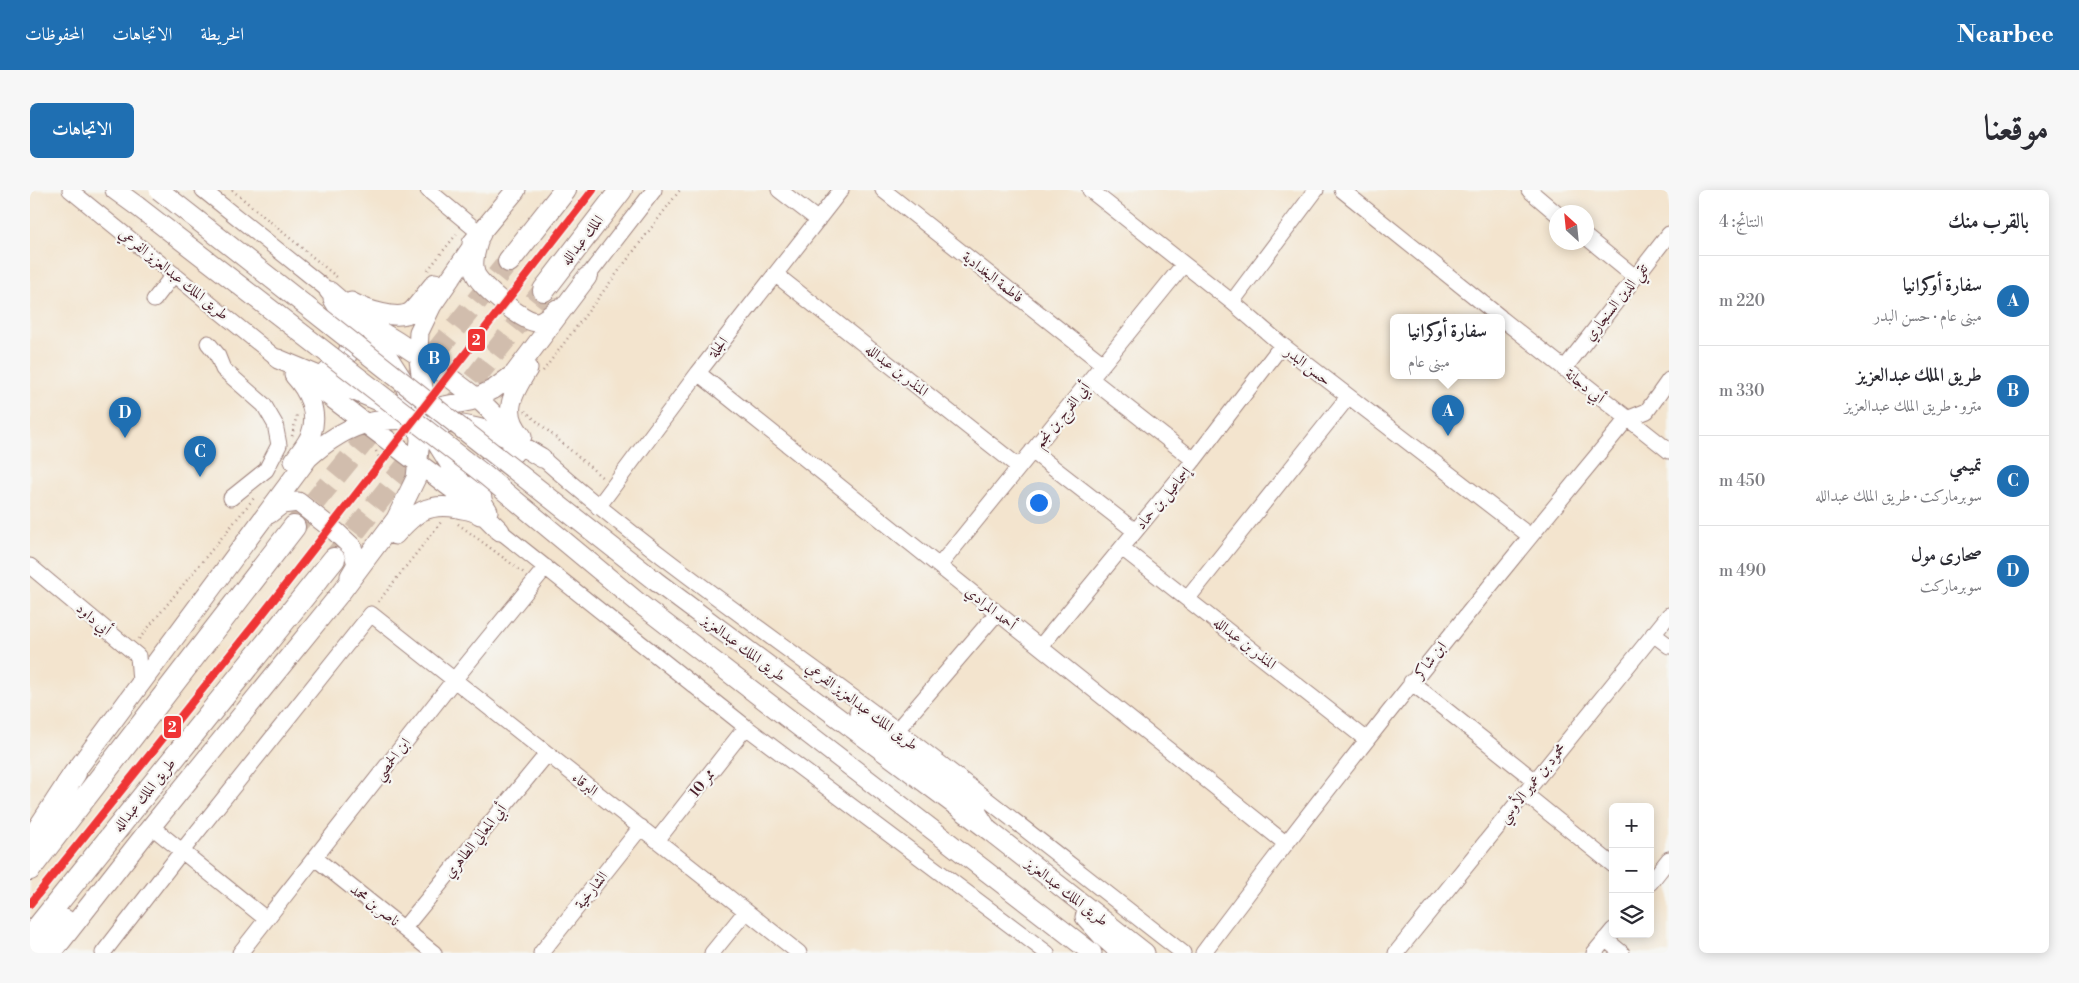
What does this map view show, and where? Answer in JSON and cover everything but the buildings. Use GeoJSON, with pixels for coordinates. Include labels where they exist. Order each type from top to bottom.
{"type":"FeatureCollection","features":[{"type":"Feature","properties":{"kind":"highway"},"geometry":{"type":"LineString","coordinates":[[510,261],[566,190]]}},
{"type":"Feature","properties":{"kind":"highway","name":"الملك عبدالله"},"geometry":{"type":"LineString","coordinates":[[544,290],[621,190]]}},
{"type":"Feature","properties":{"kind":"highway"},"geometry":{"type":"LineString","coordinates":[[30,868],[294,527]]}},
{"type":"Feature","properties":{"kind":"highway","name":"طريق الملك عبدالله"},"geometry":{"type":"LineString","coordinates":[[30,937],[334,559]]}},
{"type":"Feature","properties":{"kind":"highway"},"geometry":{"type":"LineString","coordinates":[[30,842],[75,773]]}},
{"type":"Feature","properties":{"kind":"main road","name":"طريق الملك عبدالعزيز"},"geometry":{"type":"LineString","coordinates":[[115,190],[486,476],[640,604],[1092,953]]}},
{"type":"Feature","properties":{"kind":"main road","name":"طريق الملك عبدالعزيز"},"geometry":{"type":"LineString","coordinates":[[159,190],[654,580],[991,832],[1145,953]]}},
{"type":"Feature","properties":{"kind":"main road"},"geometry":{"type":"LineString","coordinates":[[336,286],[360,307],[382,314],[410,312],[480,234],[516,190]]}},
{"type":"Feature","properties":{"kind":"main road"},"geometry":{"type":"LineString","coordinates":[[480,234],[473,260],[475,274],[481,284],[526,320],[538,322],[551,315],[587,278]]}},
{"type":"Feature","properties":{"kind":"main road"},"geometry":{"type":"LineString","coordinates":[[340,595],[396,519],[416,478],[422,415],[418,353],[420,332],[432,305],[480,234]]}},
{"type":"Feature","properties":{"kind":"main road"},"geometry":{"type":"LineString","coordinates":[[30,828],[75,773],[140,682],[308,458],[327,440],[365,423],[386,418],[422,415],[470,402],[476,397],[494,389],[514,374],[587,278]]}},
{"type":"Feature","properties":{"kind":"main road"},"geometry":{"type":"LineString","coordinates":[[542,458],[517,430],[512,421],[510,407],[513,393],[587,278]]}},
{"type":"Feature","properties":{"kind":"main road"},"geometry":{"type":"LineString","coordinates":[[336,286],[366,323],[399,373],[443,455],[477,508]]}},
{"type":"Feature","properties":{"kind":"main road"},"geometry":{"type":"LineString","coordinates":[[278,359],[318,372],[329,372],[346,358],[354,334],[336,286]]}},
{"type":"Feature","properties":{"kind":"main road"},"geometry":{"type":"LineString","coordinates":[[366,323],[418,353],[476,397],[504,426],[542,458]]}},
{"type":"Feature","properties":{"kind":"main road"},"geometry":{"type":"LineString","coordinates":[[278,359],[391,406],[497,434],[542,458]]}},
{"type":"Feature","properties":{"kind":"main road"},"geometry":{"type":"LineString","coordinates":[[278,359],[356,414],[365,423],[418,462],[477,508],[500,531]]}},
{"type":"Feature","properties":{"kind":"main road"},"geometry":{"type":"LineString","coordinates":[[227,565],[311,435],[314,417],[312,403],[301,383],[278,359]]}},
{"type":"Feature","properties":{"kind":"main road"},"geometry":{"type":"LineString","coordinates":[[500,531],[483,503],[478,481],[488,465],[510,453],[542,458]]}},
{"type":"Feature","properties":{"kind":"main road"},"geometry":{"type":"LineString","coordinates":[[227,565],[272,511],[282,504],[298,502],[352,547],[357,564],[340,595]]}},
{"type":"Feature","properties":{"kind":"main road"},"geometry":{"type":"LineString","coordinates":[[340,595],[405,524],[421,510],[440,504],[474,511],[500,531]]}},
{"type":"Feature","properties":{"kind":"main road","name":"طريق الملك عبدالله"},"geometry":{"type":"LineString","coordinates":[[52,953],[149,830],[340,595]]}},
{"type":"Feature","properties":{"kind":"main road"},"geometry":{"type":"LineString","coordinates":[[33,953],[149,830]]}},
{"type":"Feature","properties":{"kind":"main road"},"geometry":{"type":"LineString","coordinates":[[1060,887],[1103,937],[1121,953]]}},
{"type":"Feature","properties":{"kind":"street","name":"طريق الملك عبدالعزيز الفرعي"},"geometry":{"type":"LineString","coordinates":[[70,190],[278,359]]}},
{"type":"Feature","properties":{"kind":"street"},"geometry":{"type":"LineString","coordinates":[[203,190],[336,286]]}},
{"type":"Feature","properties":{"kind":"street"},"geometry":{"type":"LineString","coordinates":[[428,190],[480,234]]}},
{"type":"Feature","properties":{"kind":"street"},"geometry":{"type":"LineString","coordinates":[[587,278],[654,190]]}},
{"type":"Feature","properties":{"kind":"street"},"geometry":{"type":"LineString","coordinates":[[779,190],[818,220]]}},
{"type":"Feature","properties":{"kind":"street","name":"الجلة"},"geometry":{"type":"LineString","coordinates":[[598,507],[698,373],[841,190]]}},
{"type":"Feature","properties":{"kind":"street","name":"فاطمة البغدادية"},"geometry":{"type":"LineString","coordinates":[[883,190],[1103,364]]}},
{"type":"Feature","properties":{"kind":"street","name":"حسن البدر"},"geometry":{"type":"LineString","coordinates":[[1090,190],[1232,302],[1282,345],[1348,397],[1530,536]]}},
{"type":"Feature","properties":{"kind":"street"},"geometry":{"type":"LineString","coordinates":[[1232,302],[1316,190]]}},
{"type":"Feature","properties":{"kind":"street"},"geometry":{"type":"LineString","coordinates":[[1529,190],[1549,206]]}},
{"type":"Feature","properties":{"kind":"street","name":"أبي دجانة"},"geometry":{"type":"LineString","coordinates":[[1350,192],[1496,314]]}},
{"type":"Feature","properties":{"kind":"street","name":"تقي الدين السنجاري"},"geometry":{"type":"LineString","coordinates":[[1564,369],[1669,234]]}},
{"type":"Feature","properties":{"kind":"street"},"geometry":{"type":"LineString","coordinates":[[1594,244],[1635,277]]}},
{"type":"Feature","properties":{"kind":"street","name":"أبي الفرج بن نجم"},"geometry":{"type":"LineString","coordinates":[[938,566],[1184,264]]}},
{"type":"Feature","properties":{"kind":"street"},"geometry":{"type":"LineString","coordinates":[[154,300],[174,274]]}},
{"type":"Feature","properties":{"kind":"street","name":"المنذر بن عبدالله"},"geometry":{"type":"LineString","coordinates":[[775,274],[1020,467]]}},
{"type":"Feature","properties":{"kind":"street","name":"أبي دجانة"},"geometry":{"type":"LineString","coordinates":[[1505,321],[1669,451]]}},
{"type":"Feature","properties":{"kind":"street"},"geometry":{"type":"LineString","coordinates":[[208,343],[217,354],[223,369],[264,405],[275,424],[279,445],[266,470],[232,498]]}},
{"type":"Feature","properties":{"kind":"street","name":"إسماعيل بن حماد"},"geometry":{"type":"LineString","coordinates":[[1040,647],[1194,460],[1282,345]]}},
{"type":"Feature","properties":{"kind":"street","name":"أحمد المرادي"},"geometry":{"type":"LineString","coordinates":[[698,373],[1285,843]]}},
{"type":"Feature","properties":{"kind":"street"},"geometry":{"type":"LineString","coordinates":[[1091,379],[1194,460]]}},
{"type":"Feature","properties":{"kind":"street","name":"ابن شاكر"},"geometry":{"type":"LineString","coordinates":[[1203,953],[1285,843],[1411,682],[1627,419],[1647,411],[1669,380]]}},
{"type":"Feature","properties":{"kind":"street"},"geometry":{"type":"LineString","coordinates":[[1188,598],[1348,397]]}},
{"type":"Feature","properties":{"kind":"street"},"geometry":{"type":"LineString","coordinates":[[1032,451],[1135,531]]}},
{"type":"Feature","properties":{"kind":"street","name":"طريق الملك عبدالعزيز الفرعي"},"geometry":{"type":"LineString","coordinates":[[542,458],[598,507],[896,730],[1183,953]]}},
{"type":"Feature","properties":{"kind":"street"},"geometry":{"type":"LineString","coordinates":[[500,531],[746,727],[1037,950]]}},
{"type":"Feature","properties":{"kind":"street","name":"المنذر بن عبدالله"},"geometry":{"type":"LineString","coordinates":[[1122,548],[1367,740]]}},
{"type":"Feature","properties":{"kind":"street","name":"أبي داود"},"geometry":{"type":"LineString","coordinates":[[30,566],[138,656],[140,682]]}},
{"type":"Feature","properties":{"kind":"street","name":"ابن الحمصي"},"geometry":{"type":"LineString","coordinates":[[240,953],[454,680],[546,567]]}},
{"type":"Feature","properties":{"kind":"street"},"geometry":{"type":"LineString","coordinates":[[896,730],[997,613]]}},
{"type":"Feature","properties":{"kind":"street"},"geometry":{"type":"LineString","coordinates":[[103,953],[182,851],[372,614]]}},
{"type":"Feature","properties":{"kind":"street","name":"البرقاء"},"geometry":{"type":"LineString","coordinates":[[372,614],[547,754],[658,839],[799,953]]}},
{"type":"Feature","properties":{"kind":"street","name":"محمود بن عمير الأوسي"},"geometry":{"type":"LineString","coordinates":[[1396,953],[1669,615]]}},
{"type":"Feature","properties":{"kind":"street"},"geometry":{"type":"LineString","coordinates":[[1653,634],[1669,646]]}},
{"type":"Feature","properties":{"kind":"street"},"geometry":{"type":"LineString","coordinates":[[1411,682],[1534,780]]}},
{"type":"Feature","properties":{"kind":"street"},"geometry":{"type":"LineString","coordinates":[[840,689],[860,716],[977,809],[991,832]]}},
{"type":"Feature","properties":{"kind":"street","name":"ممر 10"},"geometry":{"type":"LineString","coordinates":[[658,839],[746,727]]}},
{"type":"Feature","properties":{"kind":"street","name":"أبي المعالي الطاهري"},"geometry":{"type":"LineString","coordinates":[[404,928],[547,754]]}},
{"type":"Feature","properties":{"kind":"street"},"geometry":{"type":"LineString","coordinates":[[1524,793],[1609,862]]}},
{"type":"Feature","properties":{"kind":"street","name":"الشارخية"},"geometry":{"type":"LineString","coordinates":[[541,953],[640,827]]}},
{"type":"Feature","properties":{"kind":"street"},"geometry":{"type":"LineString","coordinates":[[149,830],[182,851],[266,919]]}},
{"type":"Feature","properties":{"kind":"street","name":"ناصر بن محمد"},"geometry":{"type":"LineString","coordinates":[[315,858],[434,953]]}},
{"type":"Feature","properties":{"kind":"street"},"geometry":{"type":"LineString","coordinates":[[1654,878],[1669,860]]}},
{"type":"Feature","properties":{"kind":"street"},"geometry":{"type":"LineString","coordinates":[[712,953],[746,911]]}},
{"type":"Feature","properties":{"kind":"street"},"geometry":{"type":"LineString","coordinates":[[1594,953],[1609,935]]}},
{"type":"Feature","properties":{"kind":"street"},"geometry":{"type":"LineString","coordinates":[[1611,938],[1622,953]]}},
{"type":"Feature","properties":{"kind":"path"},"geometry":{"type":"LineString","coordinates":[[232,190],[336,286]]}},
{"type":"Feature","properties":{"kind":"path"},"geometry":{"type":"LineString","coordinates":[[542,373],[680,190]]}},
{"type":"Feature","properties":{"kind":"path"},"geometry":{"type":"LineString","coordinates":[[425,273],[466,222]]}},
{"type":"Feature","properties":{"kind":"path"},"geometry":{"type":"LineString","coordinates":[[525,404],[526,411],[613,486]]}},
{"type":"Feature","properties":{"kind":"path"},"geometry":{"type":"LineString","coordinates":[[291,442],[299,408]]}},
{"type":"Feature","properties":{"kind":"path"},"geometry":{"type":"LineString","coordinates":[[130,650],[258,491]]}},
{"type":"Feature","properties":{"kind":"path"},"geometry":{"type":"LineString","coordinates":[[372,614],[381,597],[447,516]]}},
{"type":"Feature","properties":{"kind":"path"},"geometry":{"type":"LineString","coordinates":[[455,522],[535,582]]}},
{"type":"Feature","properties":{"kind":"tunnel"},"geometry":{"type":"LineString","coordinates":[[414,379],[509,261]]}},
{"type":"Feature","properties":{"kind":"tunnel"},"geometry":{"type":"LineString","coordinates":[[453,406],[544,290]]}},
{"type":"Feature","properties":{"kind":"tunnel"},"geometry":{"type":"LineString","coordinates":[[294,527],[386,414]]}},
{"type":"Feature","properties":{"kind":"tunnel"},"geometry":{"type":"LineString","coordinates":[[334,558],[425,442]]}},
{"type":"Feature","properties":{"kind":"transit line","name":"2"},"geometry":{"type":"LineString","coordinates":[[30,904],[258,620],[593,190]]}},
{"type":"Feature","properties":{"kind":"place","name":"طريق الملك عبدالعزيز"},"geometry":{"type":"Point","coordinates":[434,384]}},
{"type":"Feature","properties":{"kind":"place","name":"سفارة أوكرانيا"},"geometry":{"type":"Point","coordinates":[1448,436]}},
{"type":"Feature","properties":{"kind":"place","name":"صحارى مول"},"geometry":{"type":"Point","coordinates":[125,438]}},
{"type":"Feature","properties":{"kind":"place","name":"تمیمي"},"geometry":{"type":"Point","coordinates":[200,477]}}]}
